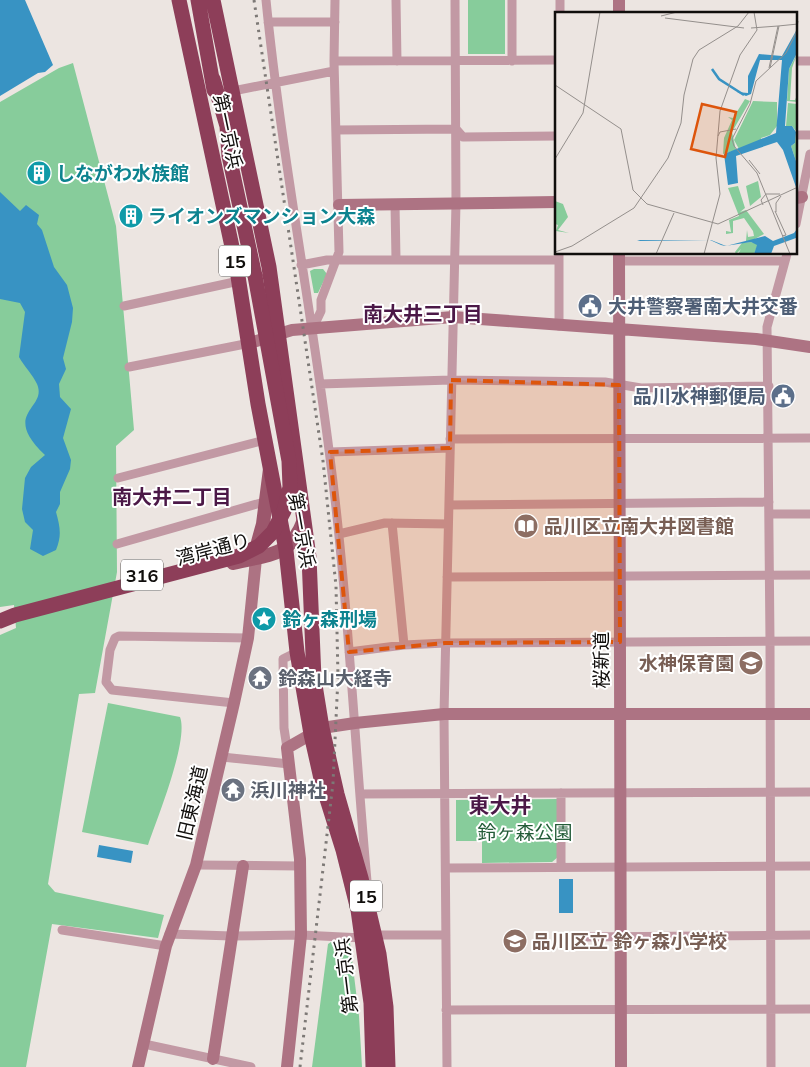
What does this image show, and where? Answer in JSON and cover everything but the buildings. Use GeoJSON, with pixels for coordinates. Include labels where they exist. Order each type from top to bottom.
{"type":"FeatureCollection","features":[{"type":"Feature","properties":{"kind":"highway","name":"第一京浜"},"geometry":{"type":"LineString","coordinates":[[179,0],[239,281],[250,343],[252,368],[286,550],[297,652],[316,731],[371,917],[369,936],[373,1067]]}},
{"type":"Feature","properties":{"kind":"highway"},"geometry":{"type":"LineString","coordinates":[[0,621],[15,615],[239,556],[259,546],[273,532],[284,512],[290,475],[255,276],[229,156],[217,112],[198,0]]}},
{"type":"Feature","properties":{"kind":"highway","name":"第一京浜"},"geometry":{"type":"LineString","coordinates":[[213,0],[267,254],[279,333],[308,557],[316,731],[322,783],[383,979],[388,1067]]}},
{"type":"Feature","properties":{"kind":"highway","name":"15"},"geometry":{"type":"LineString","coordinates":[[271,465],[274,445],[260,362],[269,342],[279,333]]}},
{"type":"Feature","properties":{"kind":"main road"},"geometry":{"type":"LineString","coordinates":[[258,542],[263,524],[264,502],[271,465]]}},
{"type":"Feature","properties":{"kind":"main road"},"geometry":{"type":"LineString","coordinates":[[286,550],[297,536],[304,520]]}},
{"type":"Feature","properties":{"kind":"main road","name":"湾岸通り"},"geometry":{"type":"LineString","coordinates":[[0,613],[240,549],[283,533]]}},
{"type":"Feature","properties":{"kind":"main road","name":"湾岸通り"},"geometry":{"type":"LineString","coordinates":[[0,625],[286,550]]}},
{"type":"Feature","properties":{"kind":"street"},"geometry":{"type":"LineString","coordinates":[[266,0],[301,265],[313,328],[330,452],[339,534],[371,917]]}},
{"type":"Feature","properties":{"kind":"street"},"geometry":{"type":"LineString","coordinates":[[313,328],[321,311],[321,300],[338,260],[334,71],[335,0]]}},
{"type":"Feature","properties":{"kind":"street"},"geometry":{"type":"LineString","coordinates":[[396,0],[397,61]]}},
{"type":"Feature","properties":{"kind":"street"},"geometry":{"type":"LineString","coordinates":[[447,1067],[444,714],[456,203],[456,0]]}},
{"type":"Feature","properties":{"kind":"street"},"geometry":{"type":"LineString","coordinates":[[512,0],[512,61]]}},
{"type":"Feature","properties":{"kind":"street"},"geometry":{"type":"LineString","coordinates":[[268,22],[335,22]]}},
{"type":"Feature","properties":{"kind":"street"},"geometry":{"type":"LineString","coordinates":[[334,61],[457,62],[555,60]]}},
{"type":"Feature","properties":{"kind":"street"},"geometry":{"type":"LineString","coordinates":[[233,91],[334,71]]}},
{"type":"Feature","properties":{"kind":"street"},"geometry":{"type":"LineString","coordinates":[[336,130],[456,129],[463,137],[555,136]]}},
{"type":"Feature","properties":{"kind":"street"},"geometry":{"type":"LineString","coordinates":[[799,197],[810,154]]}},
{"type":"Feature","properties":{"kind":"street"},"geometry":{"type":"LineString","coordinates":[[338,205],[555,202]]}},
{"type":"Feature","properties":{"kind":"street"},"geometry":{"type":"LineString","coordinates":[[395,204],[396,259]]}},
{"type":"Feature","properties":{"kind":"street"},"geometry":{"type":"LineString","coordinates":[[301,265],[338,260],[349,262],[396,259],[559,257],[559,326]]}},
{"type":"Feature","properties":{"kind":"street"},"geometry":{"type":"LineString","coordinates":[[620,257],[786,257],[767,327],[769,386],[771,1067]]}},
{"type":"Feature","properties":{"kind":"street","name":"桜新道"},"geometry":{"type":"LineString","coordinates":[[620,257],[621,1067]]}},
{"type":"Feature","properties":{"kind":"street"},"geometry":{"type":"LineString","coordinates":[[124,306],[239,281]]}},
{"type":"Feature","properties":{"kind":"street"},"geometry":{"type":"LineString","coordinates":[[129,366],[250,343],[279,333],[313,328],[453,318],[768,341],[810,347]]}},
{"type":"Feature","properties":{"kind":"street"},"geometry":{"type":"LineString","coordinates":[[320,384],[451,380],[605,382],[642,388],[769,386]]}},
{"type":"Feature","properties":{"kind":"street"},"geometry":{"type":"LineString","coordinates":[[330,452],[450,444],[620,439],[810,438]]}},
{"type":"Feature","properties":{"kind":"street"},"geometry":{"type":"LineString","coordinates":[[118,478],[265,440]]}},
{"type":"Feature","properties":{"kind":"street"},"geometry":{"type":"LineString","coordinates":[[117,544],[264,502]]}},
{"type":"Feature","properties":{"kind":"street"},"geometry":{"type":"LineString","coordinates":[[449,505],[769,502]]}},
{"type":"Feature","properties":{"kind":"street"},"geometry":{"type":"LineString","coordinates":[[769,514],[810,514]]}},
{"type":"Feature","properties":{"kind":"street"},"geometry":{"type":"LineString","coordinates":[[339,534],[392,524],[448,524]]}},
{"type":"Feature","properties":{"kind":"street"},"geometry":{"type":"LineString","coordinates":[[392,524],[404,645]]}},
{"type":"Feature","properties":{"kind":"street","name":"旧東海道"},"geometry":{"type":"LineString","coordinates":[[138,1067],[168,940],[196,865],[222,757],[248,638],[258,542]]}},
{"type":"Feature","properties":{"kind":"street"},"geometry":{"type":"LineString","coordinates":[[447,577],[810,575]]}},
{"type":"Feature","properties":{"kind":"street"},"geometry":{"type":"LineString","coordinates":[[234,703],[112,690],[106,682],[110,650],[115,638],[119,636],[248,638]]}},
{"type":"Feature","properties":{"kind":"street"},"geometry":{"type":"LineString","coordinates":[[349,652],[404,645],[445,643],[810,641]]}},
{"type":"Feature","properties":{"kind":"street"},"geometry":{"type":"LineString","coordinates":[[287,1067],[301,934],[300,866],[284,728],[283,659],[297,652]]}},
{"type":"Feature","properties":{"kind":"street"},"geometry":{"type":"LineString","coordinates":[[287,748],[316,731],[355,723],[444,714],[810,714]]}},
{"type":"Feature","properties":{"kind":"street"},"geometry":{"type":"LineString","coordinates":[[222,757],[288,764]]}},
{"type":"Feature","properties":{"kind":"street"},"geometry":{"type":"LineString","coordinates":[[360,794],[810,792]]}},
{"type":"Feature","properties":{"kind":"street"},"geometry":{"type":"LineString","coordinates":[[561,867],[562,794]]}},
{"type":"Feature","properties":{"kind":"street"},"geometry":{"type":"LineString","coordinates":[[196,865],[300,866]]}},
{"type":"Feature","properties":{"kind":"street"},"geometry":{"type":"LineString","coordinates":[[208,1061],[232,936],[243,866]]}},
{"type":"Feature","properties":{"kind":"street"},"geometry":{"type":"LineString","coordinates":[[446,868],[561,867],[620,869],[810,866]]}},
{"type":"Feature","properties":{"kind":"street"},"geometry":{"type":"LineString","coordinates":[[62,930],[168,940],[301,934],[369,936],[446,935]]}},
{"type":"Feature","properties":{"kind":"street"},"geometry":{"type":"LineString","coordinates":[[583,937],[810,935]]}},
{"type":"Feature","properties":{"kind":"street"},"geometry":{"type":"LineString","coordinates":[[446,1010],[810,1009]]}},
{"type":"Feature","properties":{"kind":"street"},"geometry":{"type":"LineString","coordinates":[[144,1044],[208,1061],[250,1067]]}},
{"type":"Feature","properties":{"kind":"highlighted area"},"geometry":{"type":"Polygon","coordinates":[[[451,380],[619,385],[620,642],[445,643],[349,652],[330,452],[450,448],[451,380]]]}},
{"type":"Feature","properties":{"kind":"green space"},"geometry":{"type":"Polygon","coordinates":[[[468,0],[505,0],[505,54],[468,54],[468,0]]]}},
{"type":"Feature","properties":{"kind":"green space"},"geometry":{"type":"Polygon","coordinates":[[[73,63],[116,226],[134,430],[116,446],[117,572],[95,693],[79,694],[48,884],[55,892],[164,915],[158,938],[52,924],[26,1067],[0,1067],[0,635],[16,628],[14,605],[0,607],[0,102],[59,68],[73,63]]]}},
{"type":"Feature","properties":{"kind":"green space"},"geometry":{"type":"Polygon","coordinates":[[[323,269],[327,274],[318,293],[314,293],[310,271],[323,269]]]}},
{"type":"Feature","properties":{"kind":"green space"},"geometry":{"type":"Polygon","coordinates":[[[108,703],[180,717],[182,728],[176,761],[148,845],[82,832],[108,703]]]}},
{"type":"Feature","properties":{"kind":"green space","name":"鈴ヶ森公園"},"geometry":{"type":"Polygon","coordinates":[[[558,799],[558,857],[552,862],[482,863],[482,841],[456,841],[456,800],[558,799]]]}},
{"type":"Feature","properties":{"kind":"green space"},"geometry":{"type":"Polygon","coordinates":[[[331,942],[350,943],[359,1016],[362,1067],[312,1067],[328,944],[331,942]]]}},
{"type":"Feature","properties":{"kind":"water"},"geometry":{"type":"Polygon","coordinates":[[[0,0],[25,0],[53,65],[45,72],[38,73],[0,96],[0,0]]]}},
{"type":"Feature","properties":{"kind":"water"},"geometry":{"type":"Polygon","coordinates":[[[0,192],[20,211],[26,205],[39,215],[37,224],[42,230],[54,267],[67,285],[73,308],[72,322],[63,358],[66,369],[59,384],[60,397],[71,409],[63,438],[71,460],[70,469],[60,492],[60,504],[56,512],[60,531],[58,545],[56,550],[43,556],[30,549],[33,530],[25,522],[22,509],[25,478],[31,467],[45,455],[32,441],[26,429],[28,413],[37,400],[39,392],[37,384],[19,357],[25,312],[20,303],[0,299],[0,192]]]}},
{"type":"Feature","properties":{"kind":"water"},"geometry":{"type":"Polygon","coordinates":[[[99,845],[133,851],[131,863],[97,857],[99,845]]]}},
{"type":"Feature","properties":{"kind":"water"},"geometry":{"type":"Polygon","coordinates":[[[559,879],[573,879],[573,913],[559,913],[559,879]]]}},
{"type":"Feature","properties":{"kind":"railway"},"geometry":{"type":"LineString","coordinates":[[254,0],[323,461],[336,586],[338,677],[333,783],[300,1067]]}},
{"type":"Feature","properties":{"kind":"place","name":"しながわ水族館"},"geometry":{"type":"Point","coordinates":[39,173]}},
{"type":"Feature","properties":{"kind":"place","name":"ライオンズマンション大森"},"geometry":{"type":"Point","coordinates":[131,216]}},
{"type":"Feature","properties":{"kind":"place","name":"大井警察署南大井交番"},"geometry":{"type":"Point","coordinates":[590,306]}},
{"type":"Feature","properties":{"kind":"place","name":"品川水神郵便局"},"geometry":{"type":"Point","coordinates":[783,396]}},
{"type":"Feature","properties":{"kind":"place","name":"品川区立南大井図書館"},"geometry":{"type":"Point","coordinates":[526,526]}},
{"type":"Feature","properties":{"kind":"place","name":"鈴ヶ森刑場"},"geometry":{"type":"Point","coordinates":[264,619]}},
{"type":"Feature","properties":{"kind":"place","name":"水神保育園"},"geometry":{"type":"Point","coordinates":[751,663]}},
{"type":"Feature","properties":{"kind":"place","name":"鈴森山大経寺"},"geometry":{"type":"Point","coordinates":[260,678]}},
{"type":"Feature","properties":{"kind":"place","name":"浜川神社"},"geometry":{"type":"Point","coordinates":[233,790]}},
{"type":"Feature","properties":{"kind":"place","name":"品川区立 鈴ヶ森小学校"},"geometry":{"type":"Point","coordinates":[515,941]}},
{"type":"Feature","properties":{"kind":"district","name":"南大井三丁目"},"geometry":{"type":"Point","coordinates":[423,313]}},
{"type":"Feature","properties":{"kind":"district","name":"南大井二丁目"},"geometry":{"type":"Point","coordinates":[172,496]}},
{"type":"Feature","properties":{"kind":"district","name":"東大井"},"geometry":{"type":"Point","coordinates":[500,805]}}]}
